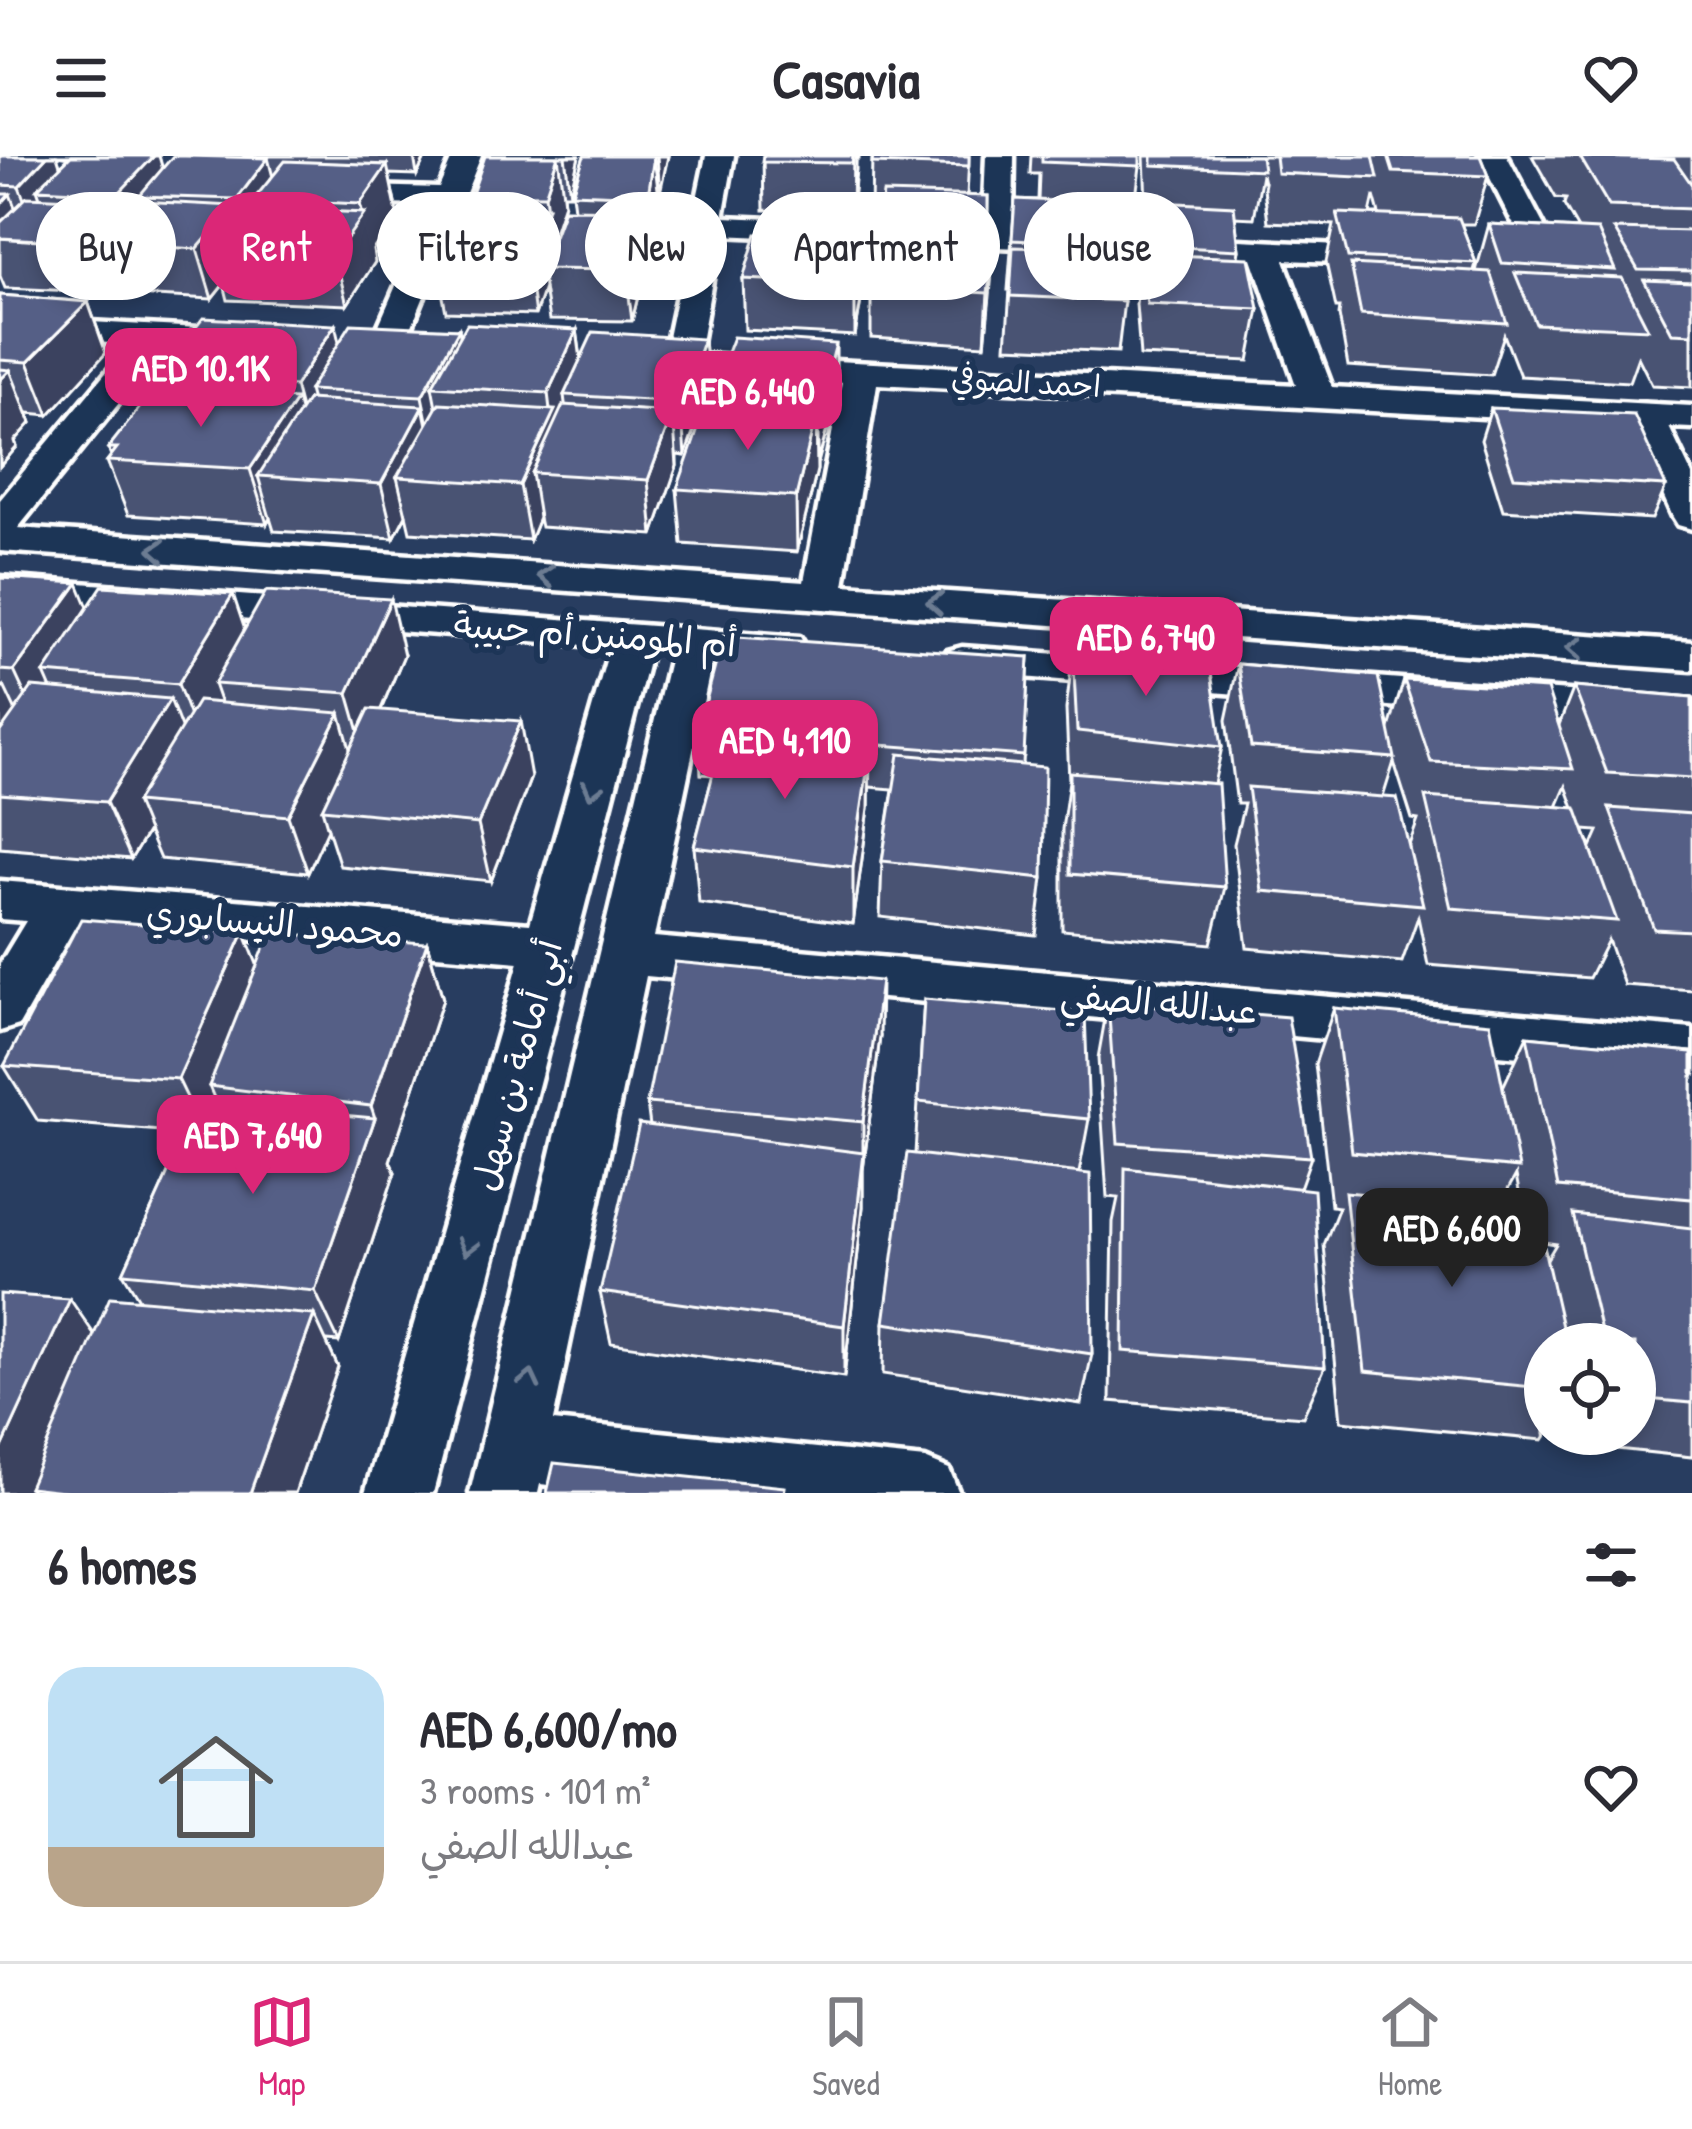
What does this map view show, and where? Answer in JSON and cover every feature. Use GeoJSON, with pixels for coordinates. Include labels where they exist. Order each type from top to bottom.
{"type":"FeatureCollection","features":[{"type":"Feature","properties":{"kind":"street"},"geometry":{"type":"LineString","coordinates":[[452,192],[467,156]]}},
{"type":"Feature","properties":{"kind":"street"},"geometry":{"type":"LineString","coordinates":[[713,192],[720,156]]}},
{"type":"Feature","properties":{"kind":"street"},"geometry":{"type":"LineString","coordinates":[[999,192],[1000,156]]}},
{"type":"Feature","properties":{"kind":"street"},"geometry":{"type":"LineString","coordinates":[[1493,156],[1547,262]]}},
{"type":"Feature","properties":{"kind":"street"},"geometry":{"type":"LineString","coordinates":[[1000,238],[1427,256]]}},
{"type":"Feature","properties":{"kind":"street"},"geometry":{"type":"LineString","coordinates":[[1265,250],[1318,398]]}},
{"type":"Feature","properties":{"kind":"street"},"geometry":{"type":"LineString","coordinates":[[1513,260],[1588,263]]}},
{"type":"Feature","properties":{"kind":"street"},"geometry":{"type":"LineString","coordinates":[[398,300],[374,347],[431,350]]}},
{"type":"Feature","properties":{"kind":"street"},"geometry":{"type":"LineString","coordinates":[[680,364],[692,300]]}},
{"type":"Feature","properties":{"kind":"street"},"geometry":{"type":"LineString","coordinates":[[0,327],[294,343]]}},
{"type":"Feature","properties":{"kind":"street"},"geometry":{"type":"LineString","coordinates":[[0,525],[156,335]]}},
{"type":"Feature","properties":{"kind":"street","name":"احمد الصوفي"},"geometry":{"type":"LineString","coordinates":[[612,360],[1692,417]]}},
{"type":"Feature","properties":{"kind":"street"},"geometry":{"type":"LineString","coordinates":[[822,596],[861,373]]}},
{"type":"Feature","properties":{"kind":"street"},"geometry":{"type":"LineString","coordinates":[[1646,415],[1692,517]]}},
{"type":"Feature","properties":{"kind":"street","name":"أم المومنين أم حبيبة"},"geometry":{"type":"LineString","coordinates":[[0,539],[1692,656]]}},
{"type":"Feature","properties":{"kind":"street","name":"أم المومنين أم حبيبة"},"geometry":{"type":"LineString","coordinates":[[0,589],[837,651]]}},
{"type":"Feature","properties":{"kind":"street","name":"أبي أمامة بن سهل"},"geometry":{"type":"LineString","coordinates":[[399,1493],[634,636]]}},
{"type":"Feature","properties":{"kind":"street"},"geometry":{"type":"LineString","coordinates":[[695,640],[509,1471],[925,1493]]}},
{"type":"Feature","properties":{"kind":"street"},"geometry":{"type":"LineString","coordinates":[[932,658],[1692,715]]}},
{"type":"Feature","properties":{"kind":"street","name":"محمود النيسابوري"},"geometry":{"type":"LineString","coordinates":[[0,900],[549,945]]}},
{"type":"Feature","properties":{"kind":"street"},"geometry":{"type":"LineString","coordinates":[[0,1010],[62,905]]}},
{"type":"Feature","properties":{"kind":"street","name":"عبدالله الصفي"},"geometry":{"type":"LineString","coordinates":[[625,954],[1692,1051]]}},
{"type":"Feature","properties":{"kind":"building"},"geometry":{"type":"Polygon","coordinates":[[[0,156],[47,156],[19,186],[0,185],[0,156]]]}},
{"type":"Feature","properties":{"kind":"building"},"geometry":{"type":"Polygon","coordinates":[[[71,156],[154,156],[120,192],[37,189],[71,156]]]}},
{"type":"Feature","properties":{"kind":"building"},"geometry":{"type":"Polygon","coordinates":[[[173,156],[268,158],[242,192],[200,192],[200,198],[142,192],[173,156]]]}},
{"type":"Feature","properties":{"kind":"building"},"geometry":{"type":"Polygon","coordinates":[[[485,156],[558,156],[546,192],[473,192],[485,156]]]}},
{"type":"Feature","properties":{"kind":"building"},"geometry":{"type":"Polygon","coordinates":[[[584,156],[654,156],[649,192],[572,193],[584,156]]]}},
{"type":"Feature","properties":{"kind":"building"},"geometry":{"type":"Polygon","coordinates":[[[763,156],[853,156],[852,163],[762,162],[763,156]]]}},
{"type":"Feature","properties":{"kind":"building"},"geometry":{"type":"Polygon","coordinates":[[[873,156],[969,156],[969,166],[872,163],[873,156]]]}},
{"type":"Feature","properties":{"kind":"building"},"geometry":{"type":"Polygon","coordinates":[[[1042,156],[1140,156],[1140,166],[1042,162],[1042,156]]]}},
{"type":"Feature","properties":{"kind":"building"},"geometry":{"type":"Polygon","coordinates":[[[1152,156],[1261,156],[1263,170],[1152,165],[1152,156]]]}},
{"type":"Feature","properties":{"kind":"building"},"geometry":{"type":"Polygon","coordinates":[[[1275,156],[1373,156],[1378,178],[1277,173],[1275,156]]]}},
{"type":"Feature","properties":{"kind":"building"},"geometry":{"type":"Polygon","coordinates":[[[1388,156],[1480,156],[1488,176],[1393,172],[1388,156]]]}},
{"type":"Feature","properties":{"kind":"building"},"geometry":{"type":"Polygon","coordinates":[[[1580,157],[1674,159],[1692,185],[1692,209],[1609,206],[1580,157]]]}},
{"type":"Feature","properties":{"kind":"building"},"geometry":{"type":"Polygon","coordinates":[[[285,161],[387,165],[360,204],[353,204],[353,192],[260,192],[285,161]]]}},
{"type":"Feature","properties":{"kind":"building"},"geometry":{"type":"Polygon","coordinates":[[[27,197],[36,197],[36,240],[0,238],[0,223],[27,197]]]}},
{"type":"Feature","properties":{"kind":"building"},"geometry":{"type":"Polygon","coordinates":[[[1015,199],[1024,199],[1024,241],[1012,240],[1015,199]]]}},
{"type":"Feature","properties":{"kind":"building"},"geometry":{"type":"Polygon","coordinates":[[[176,203],[200,204],[197,249],[176,248],[176,203]]]}},
{"type":"Feature","properties":{"kind":"building"},"geometry":{"type":"Polygon","coordinates":[[[1194,204],[1234,206],[1239,250],[1194,248],[1194,204]]]}},
{"type":"Feature","properties":{"kind":"building"},"geometry":{"type":"Polygon","coordinates":[[[564,209],[585,209],[585,270],[561,269],[564,209]]]}},
{"type":"Feature","properties":{"kind":"building"},"geometry":{"type":"Polygon","coordinates":[[[353,212],[365,213],[353,230],[353,212]]]}},
{"type":"Feature","properties":{"kind":"building"},"geometry":{"type":"Polygon","coordinates":[[[1337,213],[1459,218],[1476,263],[1348,257],[1337,213]]]}},
{"type":"Feature","properties":{"kind":"building"},"geometry":{"type":"Polygon","coordinates":[[[1489,224],[1598,230],[1615,270],[1502,263],[1489,224]]]}},
{"type":"Feature","properties":{"kind":"building"},"geometry":{"type":"Polygon","coordinates":[[[1614,229],[1692,231],[1692,271],[1638,270],[1614,229]]]}},
{"type":"Feature","properties":{"kind":"building"},"geometry":{"type":"Polygon","coordinates":[[[1013,247],[1024,247],[1024,297],[1010,296],[1013,247]]]}},
{"type":"Feature","properties":{"kind":"building"},"geometry":{"type":"Polygon","coordinates":[[[751,251],[751,279],[743,279],[751,251]]]}},
{"type":"Feature","properties":{"kind":"building"},"geometry":{"type":"Polygon","coordinates":[[[1194,256],[1249,258],[1259,309],[1147,304],[1147,300],[1194,300],[1194,256]]]}},
{"type":"Feature","properties":{"kind":"building"},"geometry":{"type":"Polygon","coordinates":[[[1351,264],[1490,272],[1507,323],[1361,314],[1351,264]]]}},
{"type":"Feature","properties":{"kind":"building"},"geometry":{"type":"Polygon","coordinates":[[[1515,273],[1622,278],[1648,329],[1536,324],[1515,273]]]}},
{"type":"Feature","properties":{"kind":"building"},"geometry":{"type":"Polygon","coordinates":[[[1644,280],[1692,282],[1692,334],[1672,333],[1644,280]]]}},
{"type":"Feature","properties":{"kind":"building"},"geometry":{"type":"Polygon","coordinates":[[[0,295],[88,302],[28,362],[0,360],[0,295]]]}},
{"type":"Feature","properties":{"kind":"building"},"geometry":{"type":"Polygon","coordinates":[[[203,318],[335,325],[295,386],[156,379],[203,318]]]}},
{"type":"Feature","properties":{"kind":"building"},"geometry":{"type":"Polygon","coordinates":[[[351,324],[459,329],[422,396],[309,390],[351,324]]]}},
{"type":"Feature","properties":{"kind":"building"},"geometry":{"type":"Polygon","coordinates":[[[467,324],[577,330],[548,393],[432,386],[467,324]]]}},
{"type":"Feature","properties":{"kind":"building"},"geometry":{"type":"Polygon","coordinates":[[[593,332],[704,339],[681,402],[564,395],[593,332]]]}},
{"type":"Feature","properties":{"kind":"building"},"geometry":{"type":"Polygon","coordinates":[[[733,337],[836,344],[818,410],[708,402],[733,337]]]}},
{"type":"Feature","properties":{"kind":"building"},"geometry":{"type":"Polygon","coordinates":[[[161,391],[297,399],[250,469],[107,461],[117,448],[108,448],[144,402],[152,402],[161,391]]]}},
{"type":"Feature","properties":{"kind":"building"},"geometry":{"type":"Polygon","coordinates":[[[308,399],[423,406],[381,484],[258,476],[308,399]]]}},
{"type":"Feature","properties":{"kind":"building"},"geometry":{"type":"Polygon","coordinates":[[[439,403],[555,410],[520,485],[397,477],[439,403]]]}},
{"type":"Feature","properties":{"kind":"building"},"geometry":{"type":"Polygon","coordinates":[[[563,405],[673,412],[648,480],[532,473],[563,405]]]}},
{"type":"Feature","properties":{"kind":"building"},"geometry":{"type":"Polygon","coordinates":[[[1491,408],[1634,415],[1666,486],[1514,477],[1491,408]]]}},
{"type":"Feature","properties":{"kind":"building"},"geometry":{"type":"Polygon","coordinates":[[[705,409],[816,416],[796,497],[677,489],[705,409]]]}},
{"type":"Feature","properties":{"kind":"building"},"geometry":{"type":"Polygon","coordinates":[[[0,578],[78,583],[14,671],[0,670],[0,578]]]}},
{"type":"Feature","properties":{"kind":"building"},"geometry":{"type":"Polygon","coordinates":[[[102,586],[233,594],[178,684],[44,673],[102,586]]]}},
{"type":"Feature","properties":{"kind":"building"},"geometry":{"type":"Polygon","coordinates":[[[266,591],[391,599],[348,693],[214,684],[266,591]]]}},
{"type":"Feature","properties":{"kind":"building"},"geometry":{"type":"Polygon","coordinates":[[[723,636],[1029,657],[1024,756],[698,731],[723,636]]]}},
{"type":"Feature","properties":{"kind":"building"},"geometry":{"type":"Polygon","coordinates":[[[1073,653],[1210,665],[1222,747],[1077,731],[1073,653]]]}},
{"type":"Feature","properties":{"kind":"building"},"geometry":{"type":"Polygon","coordinates":[[[1238,664],[1378,676],[1395,758],[1251,747],[1238,664]]]}},
{"type":"Feature","properties":{"kind":"building"},"geometry":{"type":"Polygon","coordinates":[[[1404,680],[1547,689],[1573,769],[1431,762],[1404,680]]]}},
{"type":"Feature","properties":{"kind":"building"},"geometry":{"type":"Polygon","coordinates":[[[32,687],[170,699],[106,802],[0,794],[0,732],[32,687]]]}},
{"type":"Feature","properties":{"kind":"building"},"geometry":{"type":"Polygon","coordinates":[[[1574,687],[1692,697],[1692,778],[1607,773],[1574,687]]]}},
{"type":"Feature","properties":{"kind":"building"},"geometry":{"type":"Polygon","coordinates":[[[198,701],[340,713],[288,816],[136,802],[198,701]]]}},
{"type":"Feature","properties":{"kind":"building"},"geometry":{"type":"Polygon","coordinates":[[[369,709],[521,721],[478,824],[322,809],[369,709]]]}},
{"type":"Feature","properties":{"kind":"building"},"geometry":{"type":"Polygon","coordinates":[[[722,739],[870,752],[853,867],[694,847],[722,739]]]}},
{"type":"Feature","properties":{"kind":"building"},"geometry":{"type":"Polygon","coordinates":[[[899,754],[1045,767],[1043,878],[882,861],[899,754]]]}},
{"type":"Feature","properties":{"kind":"building"},"geometry":{"type":"Polygon","coordinates":[[[1070,772],[1218,784],[1225,887],[1070,874],[1070,772]]]}},
{"type":"Feature","properties":{"kind":"building"},"geometry":{"type":"Polygon","coordinates":[[[1248,787],[1397,798],[1423,905],[1262,891],[1248,787]]]}},
{"type":"Feature","properties":{"kind":"building"},"geometry":{"type":"Polygon","coordinates":[[[1425,797],[1576,808],[1617,921],[1451,908],[1425,797]]]}},
{"type":"Feature","properties":{"kind":"building"},"geometry":{"type":"Polygon","coordinates":[[[1609,808],[1692,814],[1692,931],[1654,929],[1609,808]]]}},
{"type":"Feature","properties":{"kind":"building"},"geometry":{"type":"Polygon","coordinates":[[[81,919],[244,932],[178,1079],[4,1066],[81,919]]]}},
{"type":"Feature","properties":{"kind":"building"},"geometry":{"type":"Polygon","coordinates":[[[270,933],[427,943],[371,1106],[209,1086],[270,933]]]}},
{"type":"Feature","properties":{"kind":"building"},"geometry":{"type":"Polygon","coordinates":[[[675,962],[881,981],[863,1122],[647,1103],[675,962]]]}},
{"type":"Feature","properties":{"kind":"building"},"geometry":{"type":"Polygon","coordinates":[[[924,999],[1085,1013],[1089,1119],[918,1102],[924,999]]]}},
{"type":"Feature","properties":{"kind":"building"},"geometry":{"type":"Polygon","coordinates":[[[1108,1002],[1288,1017],[1311,1157],[1118,1143],[1108,1002]]]}},
{"type":"Feature","properties":{"kind":"building"},"geometry":{"type":"Polygon","coordinates":[[[1334,1008],[1490,1023],[1519,1168],[1352,1152],[1334,1008]]]}},
{"type":"Feature","properties":{"kind":"building"},"geometry":{"type":"Polygon","coordinates":[[[1527,1036],[1692,1052],[1692,1199],[1558,1187],[1527,1036]]]}},
{"type":"Feature","properties":{"kind":"building"},"geometry":{"type":"Polygon","coordinates":[[[200,1102],[375,1118],[315,1291],[123,1273],[200,1102]]]}},
{"type":"Feature","properties":{"kind":"building"},"geometry":{"type":"Polygon","coordinates":[[[639,1124],[864,1153],[844,1326],[600,1292],[639,1124]]]}},
{"type":"Feature","properties":{"kind":"building"},"geometry":{"type":"Polygon","coordinates":[[[907,1153],[1090,1174],[1092,1354],[884,1323],[907,1153]]]}},
{"type":"Feature","properties":{"kind":"building"},"geometry":{"type":"Polygon","coordinates":[[[1125,1168],[1314,1190],[1325,1367],[1123,1351],[1125,1168]]]}},
{"type":"Feature","properties":{"kind":"building"},"geometry":{"type":"Polygon","coordinates":[[[1345,1192],[1535,1209],[1561,1323],[1524,1323],[1524,1386],[1365,1371],[1345,1192]]]}},
{"type":"Feature","properties":{"kind":"building"},"geometry":{"type":"Polygon","coordinates":[[[1573,1214],[1692,1228],[1692,1403],[1656,1400],[1656,1323],[1599,1323],[1573,1214]]]}},
{"type":"Feature","properties":{"kind":"building"},"geometry":{"type":"Polygon","coordinates":[[[0,1294],[70,1299],[0,1452],[0,1294]]]}},
{"type":"Feature","properties":{"kind":"building"},"geometry":{"type":"Polygon","coordinates":[[[110,1297],[314,1315],[250,1493],[80,1493],[29,1487],[110,1297]]]}},
{"type":"Feature","properties":{"kind":"building"},"geometry":{"type":"Polygon","coordinates":[[[554,1463],[785,1487],[784,1493],[547,1493],[554,1463]]]}}]}
